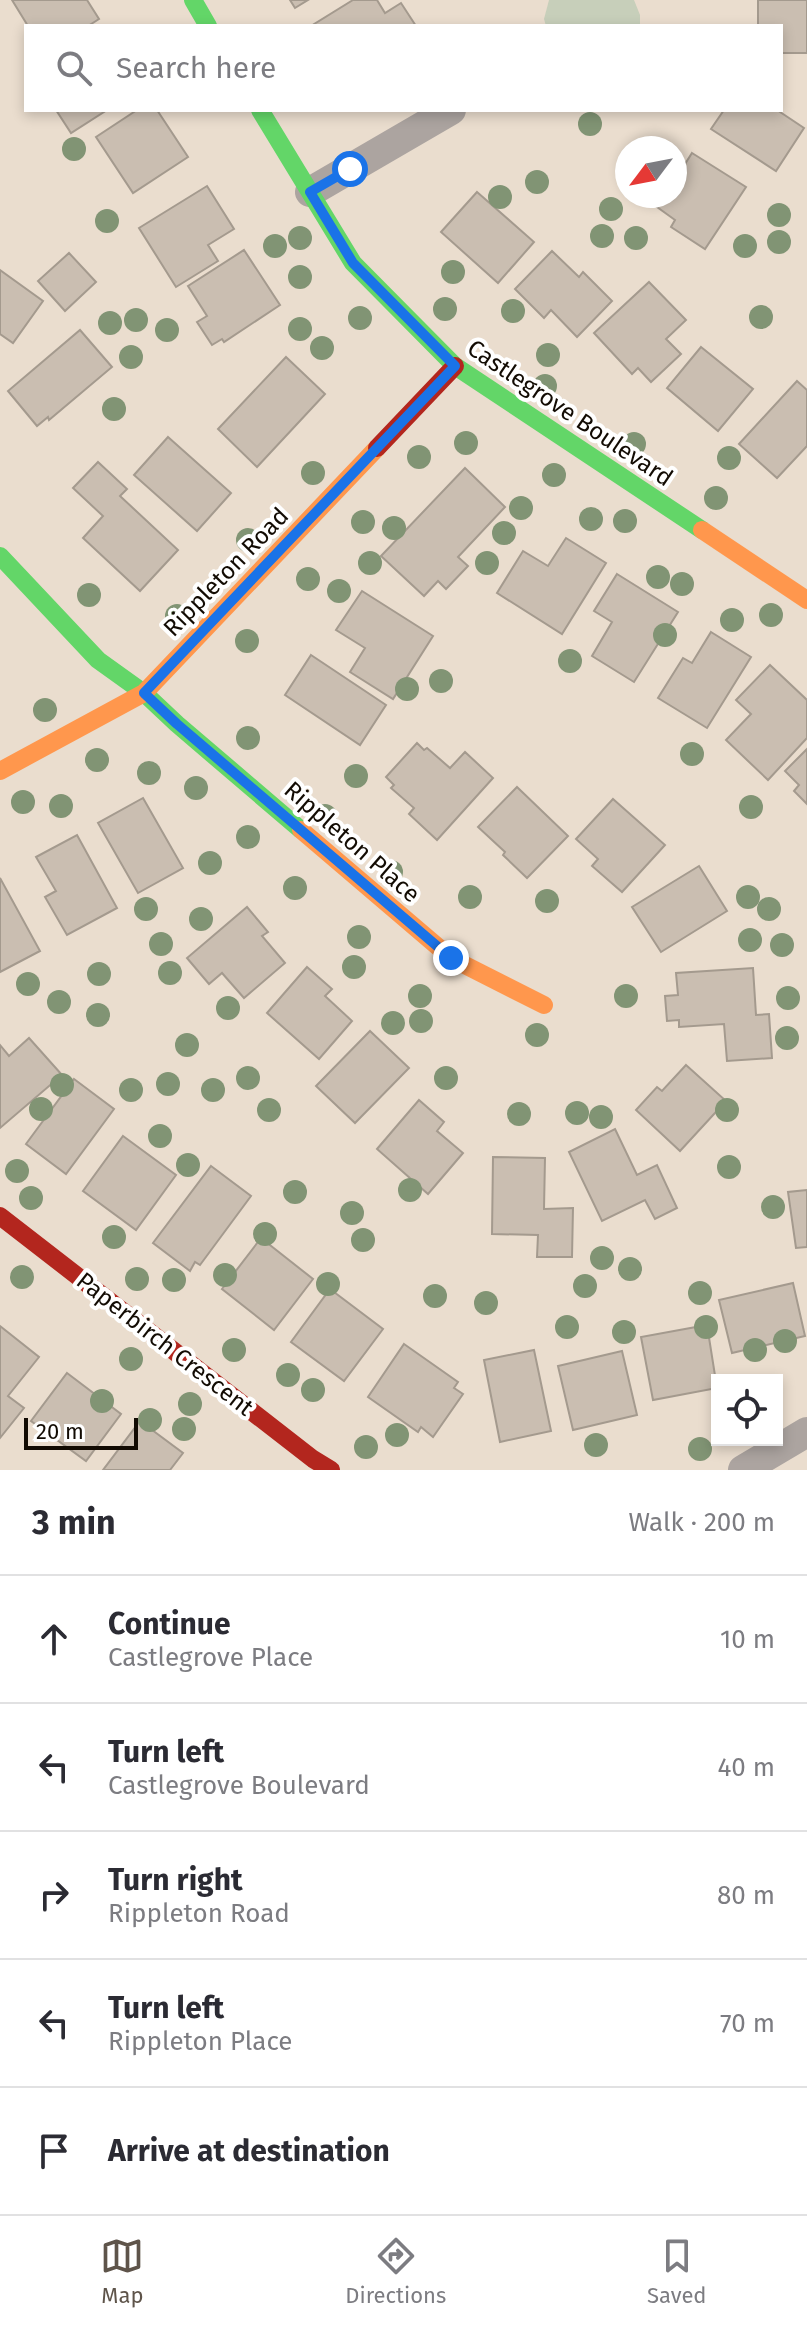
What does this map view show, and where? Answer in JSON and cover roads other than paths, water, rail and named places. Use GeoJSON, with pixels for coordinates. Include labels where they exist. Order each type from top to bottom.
{"type":"FeatureCollection","features":[{"type":"Feature","properties":{"kind":"street"},"geometry":{"type":"LineString","coordinates":[[193,0],[207,24]]}},
{"type":"Feature","properties":{"kind":"street","name":"Castlegrove Boulevard"},"geometry":{"type":"LineString","coordinates":[[261,112],[353,263],[455,366],[807,600]]}},
{"type":"Feature","properties":{"kind":"street"},"geometry":{"type":"LineString","coordinates":[[310,192],[448,112]]}},
{"type":"Feature","properties":{"kind":"street","name":"Rippleton Road"},"geometry":{"type":"LineString","coordinates":[[0,771],[144,693],[455,366]]}},
{"type":"Feature","properties":{"kind":"street","name":"Rippleton Place"},"geometry":{"type":"LineString","coordinates":[[0,556],[98,660],[144,693],[451,958],[544,1005]]}},
{"type":"Feature","properties":{"kind":"street","name":"Paperbirch Crescent"},"geometry":{"type":"LineString","coordinates":[[0,1216],[331,1470]]}},
{"type":"Feature","properties":{"kind":"street"},"geometry":{"type":"LineString","coordinates":[[743,1470],[807,1432]]}}]}
